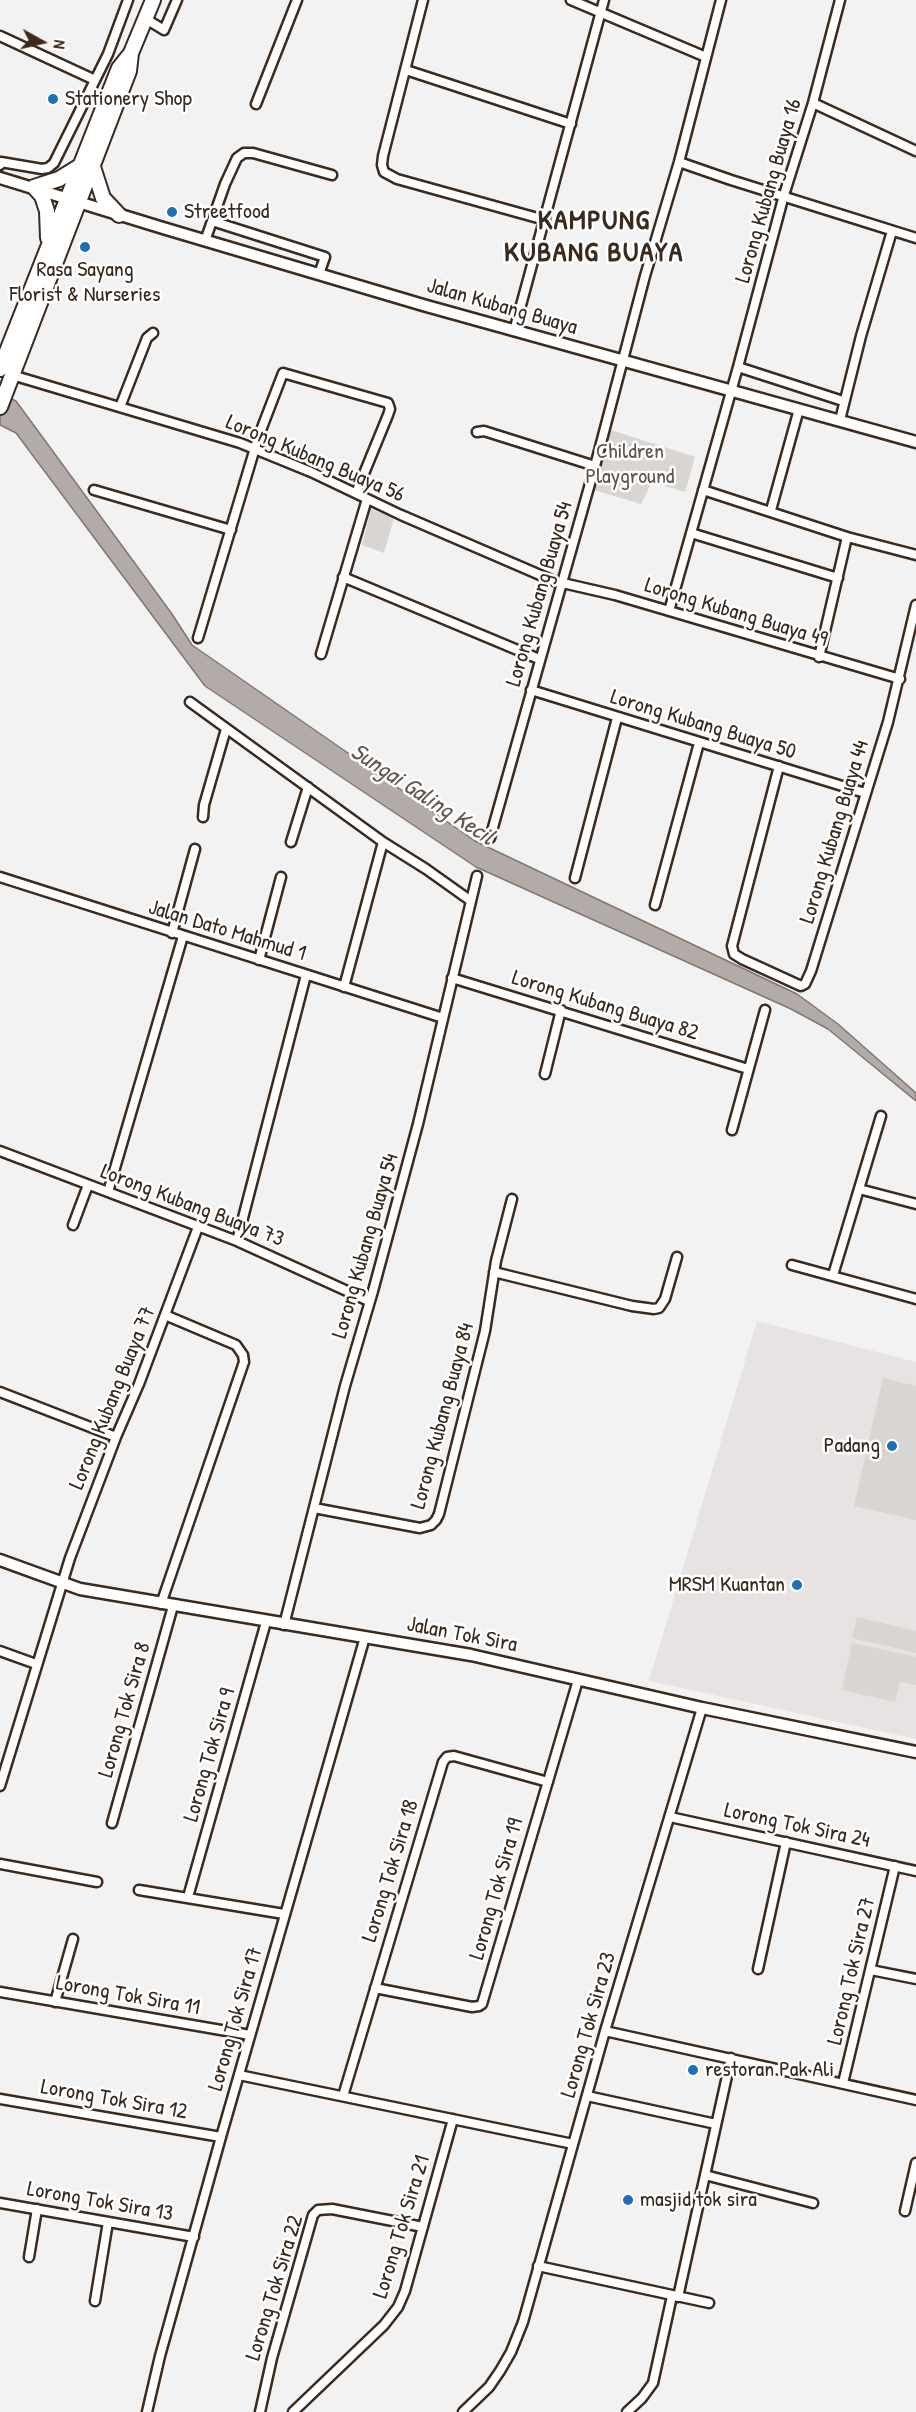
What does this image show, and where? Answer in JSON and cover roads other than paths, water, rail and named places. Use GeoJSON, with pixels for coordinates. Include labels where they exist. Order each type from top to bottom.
{"type":"FeatureCollection","features":[{"type":"Feature","properties":{"kind":"main road"},"geometry":{"type":"LineString","coordinates":[[6,372],[73,200],[129,71],[131,53],[153,0]]}},
{"type":"Feature","properties":{"kind":"main road"},"geometry":{"type":"LineString","coordinates":[[46,249],[47,211],[42,196],[34,187],[87,166]]}},
{"type":"Feature","properties":{"kind":"main road"},"geometry":{"type":"LineString","coordinates":[[87,166],[103,198],[119,215]]}},
{"type":"Feature","properties":{"kind":"main road"},"geometry":{"type":"LineString","coordinates":[[0,407],[6,393],[6,372],[46,249],[73,200]]}},
{"type":"Feature","properties":{"kind":"street"},"geometry":{"type":"LineString","coordinates":[[1,164],[48,168],[57,156],[95,80],[128,0]]}},
{"type":"Feature","properties":{"kind":"street"},"geometry":{"type":"LineString","coordinates":[[146,19],[164,30],[177,0]]}},
{"type":"Feature","properties":{"kind":"street"},"geometry":{"type":"LineString","coordinates":[[256,104],[297,0]]}},
{"type":"Feature","properties":{"kind":"street"},"geometry":{"type":"LineString","coordinates":[[423,0],[383,156],[384,172],[397,179],[544,220]]}},
{"type":"Feature","properties":{"kind":"street"},"geometry":{"type":"LineString","coordinates":[[571,0],[706,57]]}},
{"type":"Feature","properties":{"kind":"street"},"geometry":{"type":"LineString","coordinates":[[514,331],[604,0]]}},
{"type":"Feature","properties":{"kind":"street","name":"Lorong Kubang Buaya 54"},"geometry":{"type":"LineString","coordinates":[[490,838],[595,466],[645,276],[679,162],[721,0]]}},
{"type":"Feature","properties":{"kind":"street","name":"Lorong Kubang Buaya 16"},"geometry":{"type":"LineString","coordinates":[[669,611],[840,0]]}},
{"type":"Feature","properties":{"kind":"street"},"geometry":{"type":"LineString","coordinates":[[0,36],[95,80]]}},
{"type":"Feature","properties":{"kind":"street"},"geometry":{"type":"LineString","coordinates":[[406,70],[571,124]]}},
{"type":"Feature","properties":{"kind":"street"},"geometry":{"type":"LineString","coordinates":[[813,103],[916,152]]}},
{"type":"Feature","properties":{"kind":"street"},"geometry":{"type":"LineString","coordinates":[[205,241],[225,184],[237,158],[244,153],[253,153],[332,175]]}},
{"type":"Feature","properties":{"kind":"street"},"geometry":{"type":"LineString","coordinates":[[679,162],[916,238]]}},
{"type":"Feature","properties":{"kind":"street","name":"Jalan Kubang Buaya"},"geometry":{"type":"LineString","coordinates":[[0,178],[205,241],[514,331],[916,442]]}},
{"type":"Feature","properties":{"kind":"street"},"geometry":{"type":"LineString","coordinates":[[212,221],[325,257],[319,274]]}},
{"type":"Feature","properties":{"kind":"street"},"geometry":{"type":"LineString","coordinates":[[840,420],[843,400],[892,231]]}},
{"type":"Feature","properties":{"kind":"street"},"geometry":{"type":"LineString","coordinates":[[120,407],[147,338],[153,333]]}},
{"type":"Feature","properties":{"kind":"street"},"geometry":{"type":"LineString","coordinates":[[738,367],[843,400]]}},
{"type":"Feature","properties":{"kind":"street","name":"Lorong Kubang Buaya 56"},"geometry":{"type":"LineString","coordinates":[[6,372],[255,449],[554,581],[562,582]]}},
{"type":"Feature","properties":{"kind":"street"},"geometry":{"type":"LineString","coordinates":[[198,638],[255,449],[283,373],[388,403],[390,409],[388,415],[356,494]]}},
{"type":"Feature","properties":{"kind":"street"},"geometry":{"type":"LineString","coordinates":[[771,510],[799,409]]}},
{"type":"Feature","properties":{"kind":"street"},"geometry":{"type":"LineString","coordinates":[[477,432],[484,431],[595,466]]}},
{"type":"Feature","properties":{"kind":"street"},"geometry":{"type":"LineString","coordinates":[[94,490],[231,530]]}},
{"type":"Feature","properties":{"kind":"street"},"geometry":{"type":"LineString","coordinates":[[703,490],[771,510],[847,537],[916,555]]}},
{"type":"Feature","properties":{"kind":"street"},"geometry":{"type":"LineString","coordinates":[[321,654],[367,499]]}},
{"type":"Feature","properties":{"kind":"street"},"geometry":{"type":"LineString","coordinates":[[691,532],[838,578]]}},
{"type":"Feature","properties":{"kind":"street"},"geometry":{"type":"LineString","coordinates":[[819,657],[847,537]]}},
{"type":"Feature","properties":{"kind":"street"},"geometry":{"type":"LineString","coordinates":[[343,577],[539,659]]}},
{"type":"Feature","properties":{"kind":"street","name":"Lorong Kubang Buaya 49"},"geometry":{"type":"LineString","coordinates":[[562,582],[669,611],[900,680]]}},
{"type":"Feature","properties":{"kind":"street","name":"Lorong Kubang Buaya 44"},"geometry":{"type":"LineString","coordinates":[[779,766],[732,946],[734,954],[742,959],[801,986],[805,984],[900,680],[916,605]]}},
{"type":"Feature","properties":{"kind":"street","name":"Lorong Kubang Buaya 50"},"geometry":{"type":"LineString","coordinates":[[531,690],[865,793]]}},
{"type":"Feature","properties":{"kind":"street"},"geometry":{"type":"LineString","coordinates":[[190,702],[383,842],[471,901]]}},
{"type":"Feature","properties":{"kind":"street"},"geometry":{"type":"LineString","coordinates":[[574,878],[617,718]]}},
{"type":"Feature","properties":{"kind":"street"},"geometry":{"type":"LineString","coordinates":[[203,817],[204,805],[226,729]]}},
{"type":"Feature","properties":{"kind":"street"},"geometry":{"type":"LineString","coordinates":[[655,905],[699,743]]}},
{"type":"Feature","properties":{"kind":"street"},"geometry":{"type":"LineString","coordinates":[[291,842],[308,787]]}},
{"type":"Feature","properties":{"kind":"street"},"geometry":{"type":"LineString","coordinates":[[344,987],[383,842]]}},
{"type":"Feature","properties":{"kind":"street"},"geometry":{"type":"LineString","coordinates":[[172,933],[195,849]]}},
{"type":"Feature","properties":{"kind":"street","name":"Lorong Kubang Buaya 54"},"geometry":{"type":"LineString","coordinates":[[284,1625],[418,1124],[477,876]]}},
{"type":"Feature","properties":{"kind":"street","name":"Jalan Dato Mahmud 1"},"geometry":{"type":"LineString","coordinates":[[0,877],[443,1018]]}},
{"type":"Feature","properties":{"kind":"street"},"geometry":{"type":"LineString","coordinates":[[259,960],[281,877]]}},
{"type":"Feature","properties":{"kind":"street"},"geometry":{"type":"LineString","coordinates":[[108,1192],[183,936]]}},
{"type":"Feature","properties":{"kind":"street"},"geometry":{"type":"LineString","coordinates":[[237,1241],[306,975]]}},
{"type":"Feature","properties":{"kind":"street","name":"Lorong Kubang Buaya 82"},"geometry":{"type":"LineString","coordinates":[[452,978],[748,1069]]}},
{"type":"Feature","properties":{"kind":"street"},"geometry":{"type":"LineString","coordinates":[[545,1074],[561,1010]]}},
{"type":"Feature","properties":{"kind":"street"},"geometry":{"type":"LineString","coordinates":[[732,1131],[765,1010]]}},
{"type":"Feature","properties":{"kind":"street"},"geometry":{"type":"LineString","coordinates":[[833,1275],[882,1116]]}},
{"type":"Feature","properties":{"kind":"street","name":"Lorong Kubang Buaya 73"},"geometry":{"type":"LineString","coordinates":[[0,1151],[237,1241],[369,1301]]}},
{"type":"Feature","properties":{"kind":"street"},"geometry":{"type":"LineString","coordinates":[[73,1225],[88,1185]]}},
{"type":"Feature","properties":{"kind":"street"},"geometry":{"type":"LineString","coordinates":[[859,1189],[916,1204]]}},
{"type":"Feature","properties":{"kind":"street","name":"Lorong Kubang Buaya 84"},"geometry":{"type":"LineString","coordinates":[[314,1508],[420,1528],[431,1525],[436,1520],[485,1331],[494,1272],[512,1199]]}},
{"type":"Feature","properties":{"kind":"street","name":"Lorong Kubang Buaya 77"},"geometry":{"type":"LineString","coordinates":[[0,1786],[4,1755],[62,1584],[116,1437],[198,1227]]}},
{"type":"Feature","properties":{"kind":"street"},"geometry":{"type":"LineString","coordinates":[[494,1272],[654,1310],[659,1308],[665,1299],[676,1257]]}},
{"type":"Feature","properties":{"kind":"street"},"geometry":{"type":"LineString","coordinates":[[792,1265],[916,1299]]}},
{"type":"Feature","properties":{"kind":"street"},"geometry":{"type":"LineString","coordinates":[[161,1604],[244,1362],[243,1355],[236,1345],[165,1315]]}},
{"type":"Feature","properties":{"kind":"street"},"geometry":{"type":"LineString","coordinates":[[0,1392],[116,1437]]}},
{"type":"Feature","properties":{"kind":"street","name":"Jalan Tok Sira"},"geometry":{"type":"LineString","coordinates":[[0,1560],[62,1584],[161,1604],[365,1636],[480,1657],[702,1708],[916,1752]]}},
{"type":"Feature","properties":{"kind":"street","name":"Lorong Tok Sira 8"},"geometry":{"type":"LineString","coordinates":[[112,1823],[173,1606]]}},
{"type":"Feature","properties":{"kind":"street","name":"Lorong Tok Sira 9"},"geometry":{"type":"LineString","coordinates":[[188,1897],[266,1622]]}},
{"type":"Feature","properties":{"kind":"street","name":"Lorong Tok Sira 17"},"geometry":{"type":"LineString","coordinates":[[147,2412],[221,2137],[365,1636]]}},
{"type":"Feature","properties":{"kind":"street"},"geometry":{"type":"LineString","coordinates":[[0,1651],[36,1664]]}},
{"type":"Feature","properties":{"kind":"street","name":"Lorong Tok Sira 19"},"geometry":{"type":"LineString","coordinates":[[375,1988],[472,2007],[482,2004],[578,1680]]}},
{"type":"Feature","properties":{"kind":"street","name":"Lorong Tok Sira 23"},"geometry":{"type":"LineString","coordinates":[[463,2412],[489,2387],[511,2352],[523,2322],[604,2031],[702,1708]]}},
{"type":"Feature","properties":{"kind":"street","name":"Lorong Tok Sira 18"},"geometry":{"type":"LineString","coordinates":[[343,2096],[442,1762],[447,1757],[454,1756],[548,1782]]}},
{"type":"Feature","properties":{"kind":"street","name":"Lorong Tok Sira 24"},"geometry":{"type":"LineString","coordinates":[[670,1817],[916,1871]]}},
{"type":"Feature","properties":{"kind":"street"},"geometry":{"type":"LineString","coordinates":[[758,1968],[786,1842]]}},
{"type":"Feature","properties":{"kind":"street"},"geometry":{"type":"LineString","coordinates":[[0,1864],[97,1882]]}},
{"type":"Feature","properties":{"kind":"street","name":"Lorong Tok Sira 27"},"geometry":{"type":"LineString","coordinates":[[843,2083],[895,1866]]}},
{"type":"Feature","properties":{"kind":"street"},"geometry":{"type":"LineString","coordinates":[[139,1890],[285,1914]]}},
{"type":"Feature","properties":{"kind":"street"},"geometry":{"type":"LineString","coordinates":[[55,2002],[74,1939]]}},
{"type":"Feature","properties":{"kind":"street"},"geometry":{"type":"LineString","coordinates":[[871,1970],[916,1979]]}},
{"type":"Feature","properties":{"kind":"street","name":"Lorong Tok Sira 11"},"geometry":{"type":"LineString","coordinates":[[0,1992],[250,2035]]}},
{"type":"Feature","properties":{"kind":"street"},"geometry":{"type":"LineString","coordinates":[[604,2031],[916,2100]]}},
{"type":"Feature","properties":{"kind":"street"},"geometry":{"type":"LineString","coordinates":[[627,2412],[642,2398],[653,2383],[705,2175],[731,2058]]}},
{"type":"Feature","properties":{"kind":"street"},"geometry":{"type":"LineString","coordinates":[[239,2075],[573,2144]]}},
{"type":"Feature","properties":{"kind":"street"},"geometry":{"type":"LineString","coordinates":[[587,2096],[716,2124]]}},
{"type":"Feature","properties":{"kind":"street","name":"Lorong Tok Sira 12"},"geometry":{"type":"LineString","coordinates":[[0,2098],[221,2137]]}},
{"type":"Feature","properties":{"kind":"street","name":"Lorong Tok Sira 21"},"geometry":{"type":"LineString","coordinates":[[293,2412],[393,2314],[405,2291],[453,2119]]}},
{"type":"Feature","properties":{"kind":"street"},"geometry":{"type":"LineString","coordinates":[[905,2211],[916,2163]]}},
{"type":"Feature","properties":{"kind":"street"},"geometry":{"type":"LineString","coordinates":[[705,2175],[813,2203]]}},
{"type":"Feature","properties":{"kind":"street","name":"Lorong Tok Sira 13"},"geometry":{"type":"LineString","coordinates":[[0,2203],[194,2237]]}},
{"type":"Feature","properties":{"kind":"street"},"geometry":{"type":"LineString","coordinates":[[29,2257],[37,2209]]}},
{"type":"Feature","properties":{"kind":"street","name":"Lorong Tok Sira 22"},"geometry":{"type":"LineString","coordinates":[[260,2412],[272,2358],[313,2215],[318,2210],[332,2209],[423,2227]]}},
{"type":"Feature","properties":{"kind":"street"},"geometry":{"type":"LineString","coordinates":[[95,2301],[108,2222]]}},
{"type":"Feature","properties":{"kind":"street"},"geometry":{"type":"LineString","coordinates":[[538,2266],[709,2303]]}},
{"type":"Feature","properties":{"kind":"place","name":"Stationery Shop"},"geometry":{"type":"Point","coordinates":[53,99]}},
{"type":"Feature","properties":{"kind":"place","name":"Streetfood"},"geometry":{"type":"Point","coordinates":[172,212]}},
{"type":"Feature","properties":{"kind":"place","name":"Rasa Sayang Florist & Nurseries"},"geometry":{"type":"Point","coordinates":[85,247]}},
{"type":"Feature","properties":{"kind":"place","name":"Padang"},"geometry":{"type":"Point","coordinates":[892,1446]}},
{"type":"Feature","properties":{"kind":"place","name":"MRSM Kuantan"},"geometry":{"type":"Point","coordinates":[797,1585]}},
{"type":"Feature","properties":{"kind":"place","name":"restoran Pak Ali"},"geometry":{"type":"Point","coordinates":[693,2070]}},
{"type":"Feature","properties":{"kind":"place","name":"masjid tok sira"},"geometry":{"type":"Point","coordinates":[628,2200]}},
{"type":"Feature","properties":{"kind":"district","name":"KAMPUNG KUBANG BUAYA"},"geometry":{"type":"Point","coordinates":[594,238]}},
{"type":"Feature","properties":{"kind":"park label","name":"Children Playground"},"geometry":{"type":"Point","coordinates":[630,464]}},
{"type":"Feature","properties":{"kind":"water label","name":"Sungai Galing Kecil"},"geometry":{"type":"Point","coordinates":[422,795]}}]}
